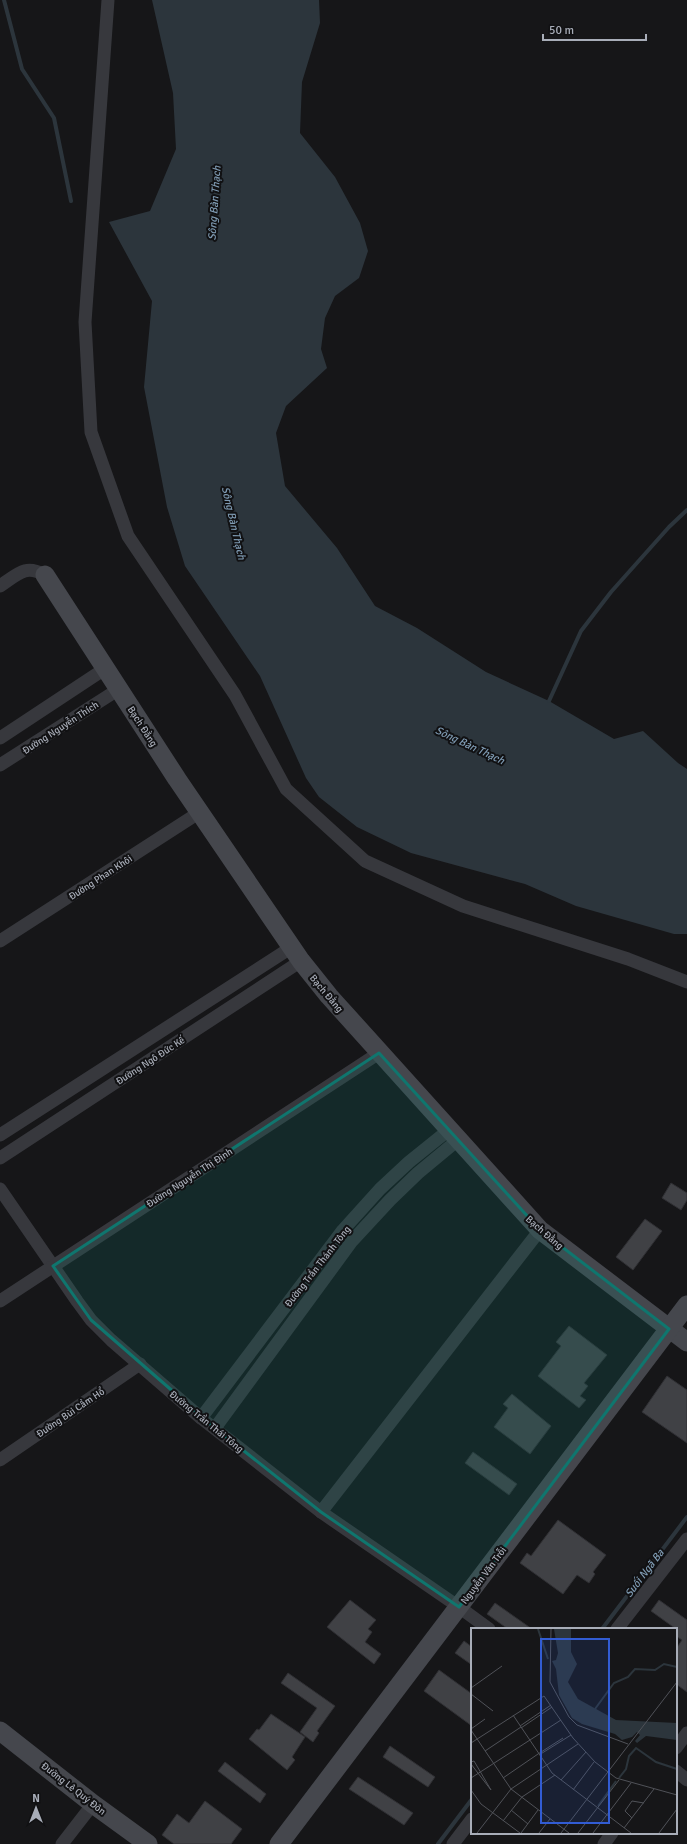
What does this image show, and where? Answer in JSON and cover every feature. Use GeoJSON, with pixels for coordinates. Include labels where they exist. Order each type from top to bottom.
{"type":"FeatureCollection","features":[{"type":"Feature","properties":{"kind":"street"},"geometry":{"type":"LineString","coordinates":[[108,0],[85,322],[91,432],[128,536],[235,695],[286,789],[365,861],[463,906],[628,958],[687,982]]}},
{"type":"Feature","properties":{"kind":"street"},"geometry":{"type":"LineString","coordinates":[[0,586],[24,570],[36,570],[46,575]]}},
{"type":"Feature","properties":{"kind":"street","name":"Bạch Đằng"},"geometry":{"type":"LineString","coordinates":[[46,575],[200,812],[296,954],[328,996],[540,1230],[687,1342]]}},
{"type":"Feature","properties":{"kind":"street"},"geometry":{"type":"LineString","coordinates":[[0,738],[106,668]]}},
{"type":"Feature","properties":{"kind":"street","name":"Đường Nguyễn Thích"},"geometry":{"type":"LineString","coordinates":[[0,765],[119,688]]}},
{"type":"Feature","properties":{"kind":"street","name":"Đường Phan Khôi"},"geometry":{"type":"LineString","coordinates":[[0,941],[200,812]]}},
{"type":"Feature","properties":{"kind":"street","name":"Đường Ngô Đức Kế"},"geometry":{"type":"LineString","coordinates":[[0,1135],[296,954]]}},
{"type":"Feature","properties":{"kind":"street","name":"Đường Ngô Đức Kế"},"geometry":{"type":"LineString","coordinates":[[0,1158],[296,954]]}},
{"type":"Feature","properties":{"kind":"street","name":"Đường Nguyễn Thị Định"},"geometry":{"type":"LineString","coordinates":[[0,1301],[379,1053]]}},
{"type":"Feature","properties":{"kind":"street","name":"Đường Trần Thánh Tông"},"geometry":{"type":"LineString","coordinates":[[201,1418],[343,1230],[380,1190],[409,1162],[454,1134]]}},
{"type":"Feature","properties":{"kind":"street","name":"Đường Trần Thánh Tông"},"geometry":{"type":"LineString","coordinates":[[215,1428],[352,1240],[454,1134]]}},
{"type":"Feature","properties":{"kind":"street","name":"Đường Trần Thái Tông"},"geometry":{"type":"LineString","coordinates":[[0,1189],[91,1320],[201,1418],[321,1512],[459,1606],[488,1628]]}},
{"type":"Feature","properties":{"kind":"street"},"geometry":{"type":"LineString","coordinates":[[321,1512],[540,1230]]}},
{"type":"Feature","properties":{"kind":"street","name":"Nguyễn Văn Trỗi"},"geometry":{"type":"LineString","coordinates":[[279,1844],[687,1305]]}},
{"type":"Feature","properties":{"kind":"street","name":"Đường Bùi Cầm Hổ"},"geometry":{"type":"LineString","coordinates":[[0,1460],[140,1364]]}},
{"type":"Feature","properties":{"kind":"street"},"geometry":{"type":"LineString","coordinates":[[618,1628],[687,1538]]}},
{"type":"Feature","properties":{"kind":"street","name":"Đường Lê Quý Đôn"},"geometry":{"type":"LineString","coordinates":[[0,1731],[93,1804],[148,1844]]}},
{"type":"Feature","properties":{"kind":"street"},"geometry":{"type":"LineString","coordinates":[[677,1747],[687,1733]]}},
{"type":"Feature","properties":{"kind":"street"},"geometry":{"type":"LineString","coordinates":[[677,1772],[687,1780]]}},
{"type":"Feature","properties":{"kind":"street"},"geometry":{"type":"LineString","coordinates":[[62,1844],[93,1804]]}},
{"type":"Feature","properties":{"kind":"street"},"geometry":{"type":"LineString","coordinates":[[453,1844],[471,1820]]}},
{"type":"Feature","properties":{"kind":"street"},"geometry":{"type":"LineString","coordinates":[[604,1844],[611,1834]]}},
{"type":"Feature","properties":{"kind":"highlighted area"},"geometry":{"type":"Polygon","coordinates":[[[379,1053],[540,1230],[669,1329],[459,1607],[321,1512],[215,1428],[91,1320],[53,1266],[379,1053]]]}},
{"type":"Feature","properties":{"kind":"water","name":"Sông Bàn Thạch"},"geometry":{"type":"Polygon","coordinates":[[[152,0],[319,0],[320,23],[302,82],[300,133],[335,177],[360,223],[368,251],[359,278],[335,296],[325,318],[321,349],[327,368],[286,406],[276,433],[285,486],[337,548],[375,606],[417,628],[486,672],[549,701],[614,739],[643,731],[678,763],[687,769],[687,934],[674,934],[576,906],[525,884],[411,853],[357,827],[319,797],[306,778],[260,676],[185,566],[167,507],[144,387],[152,301],[109,222],[150,211],[176,149],[173,93],[152,0]]]}},
{"type":"Feature","properties":{"kind":"building"},"geometry":{"type":"Polygon","coordinates":[[[671,1183],[687,1193],[687,1200],[681,1210],[662,1198],[671,1183]]]}},
{"type":"Feature","properties":{"kind":"building"},"geometry":{"type":"Polygon","coordinates":[[[645,1219],[662,1231],[633,1270],[616,1257],[645,1219]]]}},
{"type":"Feature","properties":{"kind":"building"},"geometry":{"type":"Polygon","coordinates":[[[569,1326],[607,1355],[584,1383],[588,1386],[580,1396],[586,1400],[579,1408],[538,1376],[561,1346],[556,1342],[569,1326]]]}},
{"type":"Feature","properties":{"kind":"building"},"geometry":{"type":"Polygon","coordinates":[[[667,1376],[687,1390],[687,1443],[642,1412],[667,1376]]]}},
{"type":"Feature","properties":{"kind":"building"},"geometry":{"type":"Polygon","coordinates":[[[512,1394],[551,1426],[530,1454],[494,1427],[508,1408],[503,1404],[512,1394]]]}},
{"type":"Feature","properties":{"kind":"building"},"geometry":{"type":"Polygon","coordinates":[[[473,1452],[517,1484],[509,1495],[465,1463],[473,1452]]]}},
{"type":"Feature","properties":{"kind":"building"},"geometry":{"type":"Polygon","coordinates":[[[558,1520],[606,1555],[593,1572],[595,1574],[589,1583],[577,1575],[563,1594],[520,1563],[527,1553],[531,1556],[558,1520]]]}},
{"type":"Feature","properties":{"kind":"building"},"geometry":{"type":"Polygon","coordinates":[[[350,1600],[376,1620],[368,1629],[372,1632],[365,1642],[381,1654],[374,1664],[327,1627],[350,1600]]]}},
{"type":"Feature","properties":{"kind":"building"},"geometry":{"type":"Polygon","coordinates":[[[659,1600],[687,1620],[687,1692],[677,1685],[677,1648],[682,1640],[677,1637],[677,1628],[675,1628],[651,1611],[659,1600]]]}},
{"type":"Feature","properties":{"kind":"building"},"geometry":{"type":"Polygon","coordinates":[[[495,1603],[531,1628],[507,1628],[487,1614],[495,1603]]]}},
{"type":"Feature","properties":{"kind":"building"},"geometry":{"type":"Polygon","coordinates":[[[464,1641],[471,1646],[471,1664],[455,1653],[464,1641]]]}},
{"type":"Feature","properties":{"kind":"building"},"geometry":{"type":"Polygon","coordinates":[[[439,1670],[471,1693],[471,1725],[424,1691],[439,1670]]]}},
{"type":"Feature","properties":{"kind":"building"},"geometry":{"type":"Polygon","coordinates":[[[288,1673],[335,1706],[317,1731],[319,1733],[313,1742],[300,1732],[317,1708],[281,1683],[288,1673]]]}},
{"type":"Feature","properties":{"kind":"building"},"geometry":{"type":"Polygon","coordinates":[[[271,1714],[305,1737],[292,1757],[295,1760],[287,1770],[249,1739],[257,1729],[259,1730],[271,1714]]]}},
{"type":"Feature","properties":{"kind":"building"},"geometry":{"type":"Polygon","coordinates":[[[390,1746],[435,1777],[428,1787],[383,1757],[390,1746]]]}},
{"type":"Feature","properties":{"kind":"building"},"geometry":{"type":"Polygon","coordinates":[[[225,1762],[266,1794],[260,1803],[218,1771],[225,1762]]]}},
{"type":"Feature","properties":{"kind":"building"},"geometry":{"type":"Polygon","coordinates":[[[358,1777],[413,1813],[404,1825],[349,1789],[358,1777]]]}},
{"type":"Feature","properties":{"kind":"building"},"geometry":{"type":"Polygon","coordinates":[[[205,1801],[242,1829],[231,1844],[174,1844],[162,1835],[177,1814],[189,1823],[205,1801]]]}},
{"type":"Feature","properties":{"kind":"waterway"},"geometry":{"type":"LineString","coordinates":[[4,0],[22,69],[54,118],[71,201]]}},
{"type":"Feature","properties":{"kind":"waterway"},"geometry":{"type":"LineString","coordinates":[[549,701],[581,631],[611,592],[669,527],[687,510]]}},
{"type":"Feature","properties":{"kind":"waterway","name":"Suối Ngã Ba"},"geometry":{"type":"LineString","coordinates":[[603,1628],[687,1517]]}},
{"type":"Feature","properties":{"kind":"waterway","name":"Suối Ngã Ba"},"geometry":{"type":"LineString","coordinates":[[438,1844],[471,1800]]}}]}
